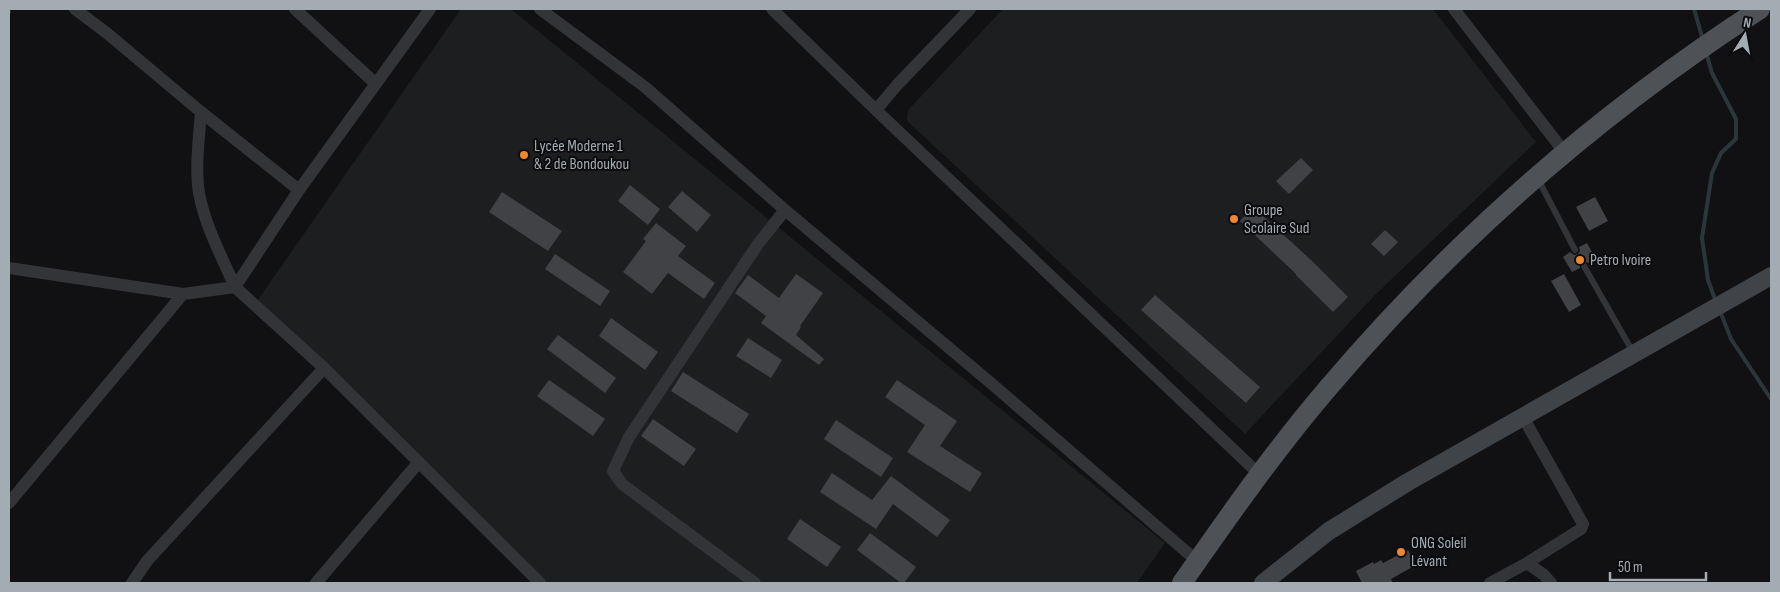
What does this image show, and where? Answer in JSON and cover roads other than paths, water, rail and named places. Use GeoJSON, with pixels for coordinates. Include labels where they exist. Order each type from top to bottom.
{"type":"FeatureCollection","features":[{"type":"Feature","properties":{"kind":"main road"},"geometry":{"type":"LineString","coordinates":[[1182,583],[1259,474],[1327,389],[1389,320],[1454,254],[1565,153],[1656,80],[1714,38],[1760,9]]}},
{"type":"Feature","properties":{"kind":"street"},"geometry":{"type":"LineString","coordinates":[[75,9],[299,190]]}},
{"type":"Feature","properties":{"kind":"street"},"geometry":{"type":"LineString","coordinates":[[295,9],[376,84]]}},
{"type":"Feature","properties":{"kind":"street"},"geometry":{"type":"LineString","coordinates":[[9,268],[183,294],[235,287],[299,190],[430,9]]}},
{"type":"Feature","properties":{"kind":"street"},"geometry":{"type":"LineString","coordinates":[[540,9],[645,87],[785,210],[1000,390],[1197,561]]}},
{"type":"Feature","properties":{"kind":"street"},"geometry":{"type":"LineString","coordinates":[[772,9],[1259,474]]}},
{"type":"Feature","properties":{"kind":"street"},"geometry":{"type":"LineString","coordinates":[[876,110],[897,85],[970,9]]}},
{"type":"Feature","properties":{"kind":"street"},"geometry":{"type":"LineString","coordinates":[[1454,9],[1565,153]]}},
{"type":"Feature","properties":{"kind":"street"},"geometry":{"type":"LineString","coordinates":[[201,112],[198,151],[199,193],[211,232],[235,287],[324,368],[540,583]]}},
{"type":"Feature","properties":{"kind":"street"},"geometry":{"type":"LineString","coordinates":[[755,583],[622,484],[614,471],[629,437],[758,244],[785,210]]}},
{"type":"Feature","properties":{"kind":"street"},"geometry":{"type":"LineString","coordinates":[[1263,583],[1329,531],[1408,482],[1771,276]]}},
{"type":"Feature","properties":{"kind":"street"},"geometry":{"type":"LineString","coordinates":[[9,503],[183,294]]}},
{"type":"Feature","properties":{"kind":"street"},"geometry":{"type":"LineString","coordinates":[[132,583],[147,561],[324,368]]}},
{"type":"Feature","properties":{"kind":"street"},"geometry":{"type":"LineString","coordinates":[[1490,583],[1581,530],[1583,524],[1524,417]]}},
{"type":"Feature","properties":{"kind":"street"},"geometry":{"type":"LineString","coordinates":[[316,583],[419,462]]}},
{"type":"Feature","properties":{"kind":"street"},"geometry":{"type":"LineString","coordinates":[[1527,563],[1544,575],[1551,583]]}},
{"type":"Feature","properties":{"kind":"lane"},"geometry":{"type":"LineString","coordinates":[[1538,177],[1575,250]]}},
{"type":"Feature","properties":{"kind":"lane"},"geometry":{"type":"LineString","coordinates":[[1584,266],[1634,354]]}},
{"type":"Feature","properties":{"kind":"waterway"},"geometry":{"type":"LineString","coordinates":[[1694,9],[1703,40]]}},
{"type":"Feature","properties":{"kind":"waterway"},"geometry":{"type":"LineString","coordinates":[[1706,52],[1712,73],[1736,119],[1736,139],[1721,153],[1712,173],[1702,238],[1708,280],[1716,302]]}},
{"type":"Feature","properties":{"kind":"waterway"},"geometry":{"type":"LineString","coordinates":[[1720,311],[1731,339],[1771,399]]}},
{"type":"Feature","properties":{"kind":"place","name":"Lycée Moderne 1 & 2 de Bondoukou"},"geometry":{"type":"Point","coordinates":[524,155]}},
{"type":"Feature","properties":{"kind":"place","name":"Groupe Scolaire Sud"},"geometry":{"type":"Point","coordinates":[1234,219]}},
{"type":"Feature","properties":{"kind":"place","name":"Petro Ivoire"},"geometry":{"type":"Point","coordinates":[1580,260]}},
{"type":"Feature","properties":{"kind":"place","name":"ONG Soleil Lévant"},"geometry":{"type":"Point","coordinates":[1401,552]}}]}
